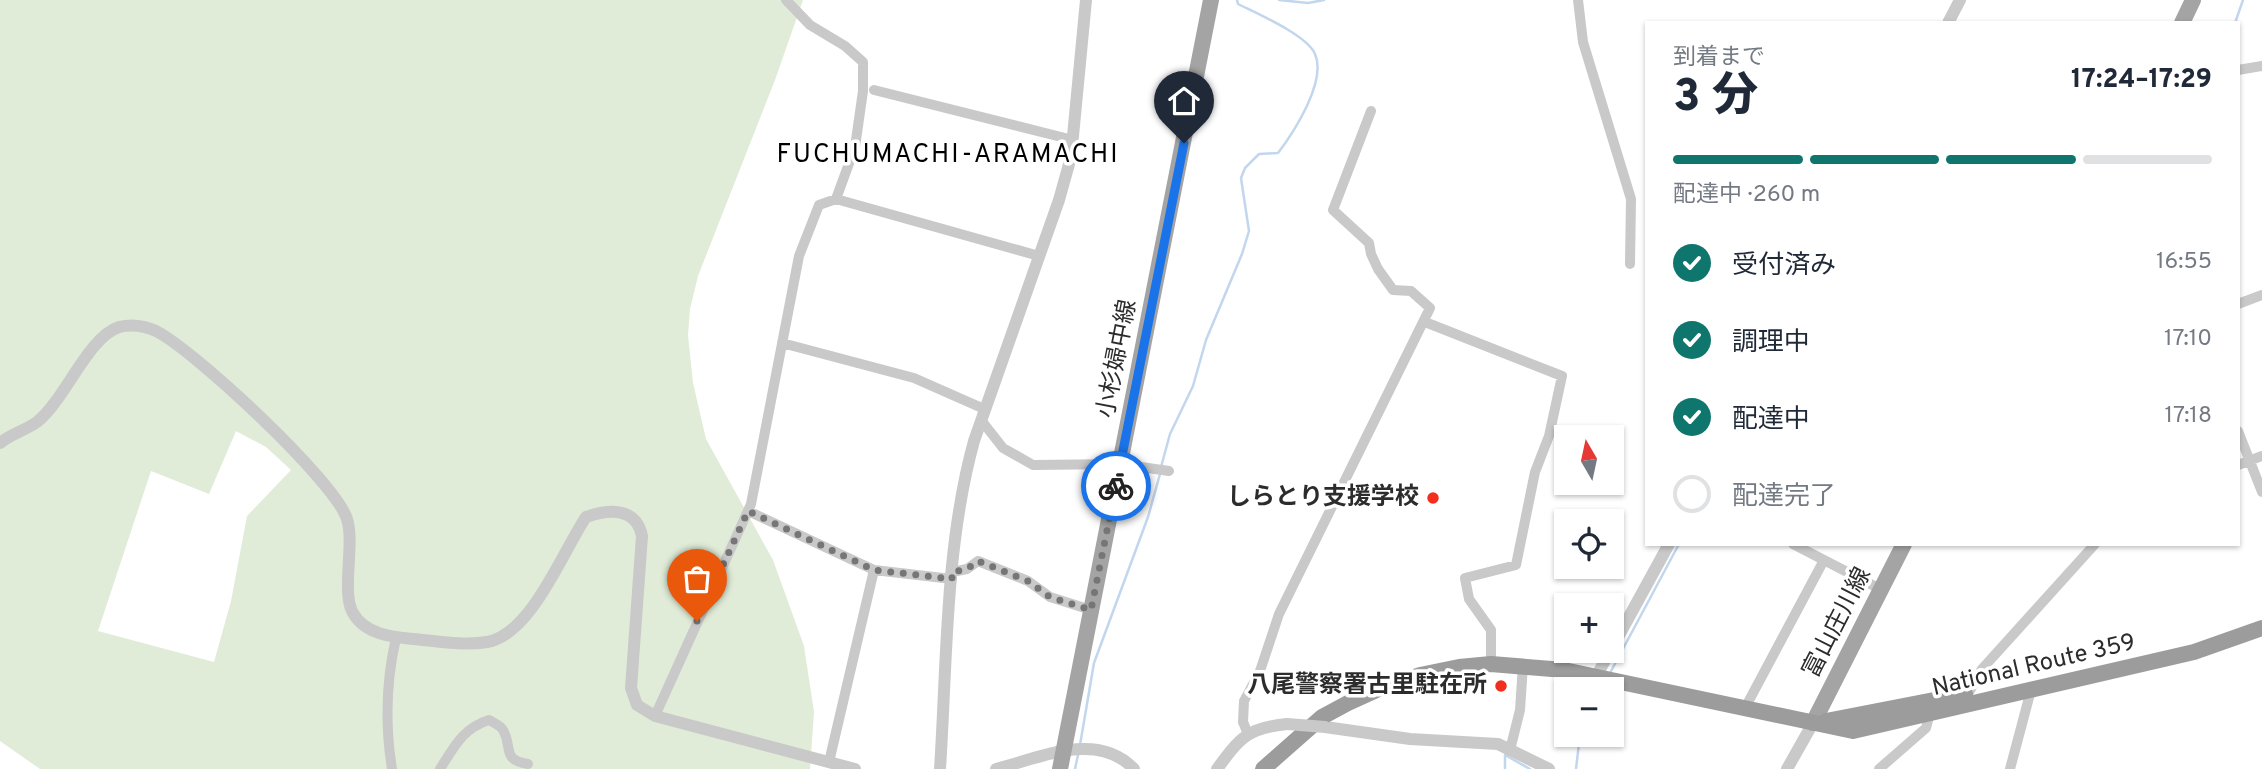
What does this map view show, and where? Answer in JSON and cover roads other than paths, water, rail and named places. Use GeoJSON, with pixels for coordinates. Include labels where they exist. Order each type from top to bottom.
{"type":"FeatureCollection","features":[{"type":"Feature","properties":{"kind":"highway","name":"National Route 359"},"geometry":{"type":"LineString","coordinates":[[1813,723],[1968,694],[2192,643],[2262,618]]}},
{"type":"Feature","properties":{"kind":"highway","name":"National Route 359"},"geometry":{"type":"LineString","coordinates":[[1624,683],[1853,731],[2194,653],[2262,628]]}},
{"type":"Feature","properties":{"kind":"highway","name":"National Route 359"},"geometry":{"type":"LineString","coordinates":[[1263,769],[1322,717],[1381,688],[1420,675],[1491,664],[1564,670],[1596,677]]}},
{"type":"Feature","properties":{"kind":"main road","name":"小杉婦中線"},"geometry":{"type":"LineString","coordinates":[[1060,769],[1211,0]]}},
{"type":"Feature","properties":{"kind":"main road"},"geometry":{"type":"LineString","coordinates":[[2183,21],[2193,0]]}},
{"type":"Feature","properties":{"kind":"main road","name":"富山庄川線"},"geometry":{"type":"LineString","coordinates":[[1813,723],[1903,546]]}},
{"type":"Feature","properties":{"kind":"street"},"geometry":{"type":"LineString","coordinates":[[786,0],[810,25],[845,46],[863,62],[863,91],[855,147],[836,198]]}},
{"type":"Feature","properties":{"kind":"street"},"geometry":{"type":"LineString","coordinates":[[940,769],[952,576],[965,475],[981,414],[1072,157],[1086,0]]}},
{"type":"Feature","properties":{"kind":"street"},"geometry":{"type":"LineString","coordinates":[[1578,0],[1583,42],[1631,199],[1630,264]]}},
{"type":"Feature","properties":{"kind":"street"},"geometry":{"type":"LineString","coordinates":[[1949,21],[1960,0]]}},
{"type":"Feature","properties":{"kind":"street"},"geometry":{"type":"LineString","coordinates":[[2240,69],[2262,66]]}},
{"type":"Feature","properties":{"kind":"street"},"geometry":{"type":"LineString","coordinates":[[874,90],[1073,140]]}},
{"type":"Feature","properties":{"kind":"street"},"geometry":{"type":"LineString","coordinates":[[1248,733],[1243,722],[1244,701],[1260,671],[1279,614],[1430,308],[1411,292],[1393,290],[1378,270],[1369,243],[1333,210],[1371,111]]}},
{"type":"Feature","properties":{"kind":"street"},"geometry":{"type":"LineString","coordinates":[[655,716],[748,511],[799,256],[819,205],[836,198],[1039,256]]}},
{"type":"Feature","properties":{"kind":"street"},"geometry":{"type":"LineString","coordinates":[[2240,303],[2262,295]]}},
{"type":"Feature","properties":{"kind":"street"},"geometry":{"type":"LineString","coordinates":[[1425,322],[1562,376],[1549,436],[1535,472],[1516,565],[1465,578],[1469,599],[1491,630],[1491,664]]}},
{"type":"Feature","properties":{"kind":"street"},"geometry":{"type":"LineString","coordinates":[[0,443],[37,421],[62,395],[103,335],[128,326],[155,330],[192,356],[270,427],[335,498],[347,519],[350,580],[348,601],[354,615],[366,627],[396,638],[463,643],[488,642],[505,637],[519,624],[552,577],[586,517],[600,512],[621,512],[632,517],[639,525],[642,536],[631,688],[637,705],[655,716],[855,769]]}},
{"type":"Feature","properties":{"kind":"street"},"geometry":{"type":"LineString","coordinates":[[782,343],[914,378],[981,414],[1003,447],[1032,465],[1120,464],[1168,471]]}},
{"type":"Feature","properties":{"kind":"street"},"geometry":{"type":"LineString","coordinates":[[2240,436],[2262,492]]}},
{"type":"Feature","properties":{"kind":"street"},"geometry":{"type":"LineString","coordinates":[[2240,464],[2262,456]]}},
{"type":"Feature","properties":{"kind":"street"},"geometry":{"type":"LineString","coordinates":[[748,511],[874,570],[952,576],[978,561],[1028,581],[1050,597],[1091,610]]}},
{"type":"Feature","properties":{"kind":"street"},"geometry":{"type":"LineString","coordinates":[[1624,626],[1668,546]]}},
{"type":"Feature","properties":{"kind":"street"},"geometry":{"type":"LineString","coordinates":[[1797,546],[1880,589]]}},
{"type":"Feature","properties":{"kind":"street"},"geometry":{"type":"LineString","coordinates":[[1968,694],[1982,669],[2093,546]]}},
{"type":"Feature","properties":{"kind":"street"},"geometry":{"type":"LineString","coordinates":[[1745,708],[1824,560]]}},
{"type":"Feature","properties":{"kind":"street"},"geometry":{"type":"LineString","coordinates":[[829,762],[874,570]]}},
{"type":"Feature","properties":{"kind":"street"},"geometry":{"type":"LineString","coordinates":[[392,769],[388,744],[387,701],[389,671],[396,638]]}},
{"type":"Feature","properties":{"kind":"street"},"geometry":{"type":"LineString","coordinates":[[1596,677],[1604,663]]}},
{"type":"Feature","properties":{"kind":"street"},"geometry":{"type":"LineString","coordinates":[[1510,750],[1520,710],[1523,665]]}},
{"type":"Feature","properties":{"kind":"street"},"geometry":{"type":"LineString","coordinates":[[2010,769],[2031,690]]}},
{"type":"Feature","properties":{"kind":"street"},"geometry":{"type":"LineString","coordinates":[[1879,769],[1926,728],[1930,713]]}},
{"type":"Feature","properties":{"kind":"street"},"geometry":{"type":"LineString","coordinates":[[440,769],[460,738],[478,723],[489,720],[505,732],[509,754],[519,763],[528,764]]}},
{"type":"Feature","properties":{"kind":"street"},"geometry":{"type":"LineString","coordinates":[[1787,769],[1813,723]]}},
{"type":"Feature","properties":{"kind":"street"},"geometry":{"type":"LineString","coordinates":[[1217,769],[1248,733],[1261,726],[1287,724],[1388,737],[1499,744],[1549,769]]}},
{"type":"Feature","properties":{"kind":"street"},"geometry":{"type":"LineString","coordinates":[[996,769],[1063,750],[1092,748],[1126,760],[1134,769]]}},
{"type":"Feature","properties":{"kind":"waterway"},"geometry":{"type":"LineString","coordinates":[[1161,467],[1170,434],[1193,386],[1206,340],[1249,231],[1241,178],[1245,168],[1259,154],[1278,153],[1307,106],[1317,78],[1315,54],[1302,39],[1238,4],[1237,0]]}},
{"type":"Feature","properties":{"kind":"waterway"},"geometry":{"type":"LineString","coordinates":[[1279,0],[1308,3],[1324,0]]}},
{"type":"Feature","properties":{"kind":"waterway"},"geometry":{"type":"LineString","coordinates":[[2236,21],[2243,0]]}},
{"type":"Feature","properties":{"kind":"waterway"},"geometry":{"type":"LineString","coordinates":[[1080,745],[1094,663],[1148,517],[1160,474]]}},
{"type":"Feature","properties":{"kind":"waterway"},"geometry":{"type":"LineString","coordinates":[[1609,675],[1678,546]]}},
{"type":"Feature","properties":{"kind":"waterway"},"geometry":{"type":"LineString","coordinates":[[1576,769],[1579,747]]}},
{"type":"Feature","properties":{"kind":"waterway"},"geometry":{"type":"LineString","coordinates":[[1075,769],[1078,755]]}},
{"type":"Feature","properties":{"kind":"waterway"},"geometry":{"type":"LineString","coordinates":[[1505,769],[1505,755],[1530,769]]}},
{"type":"Feature","properties":{"kind":"place","name":"しらとり支援学校"},"geometry":{"type":"Point","coordinates":[1433,498]}},
{"type":"Feature","properties":{"kind":"place","name":"八尾警察署古里駐在所"},"geometry":{"type":"Point","coordinates":[1501,686]}},
{"type":"Feature","properties":{"kind":"district","name":"FUCHUMACHI-ARAMACHI"},"geometry":{"type":"Point","coordinates":[948,155]}}]}
